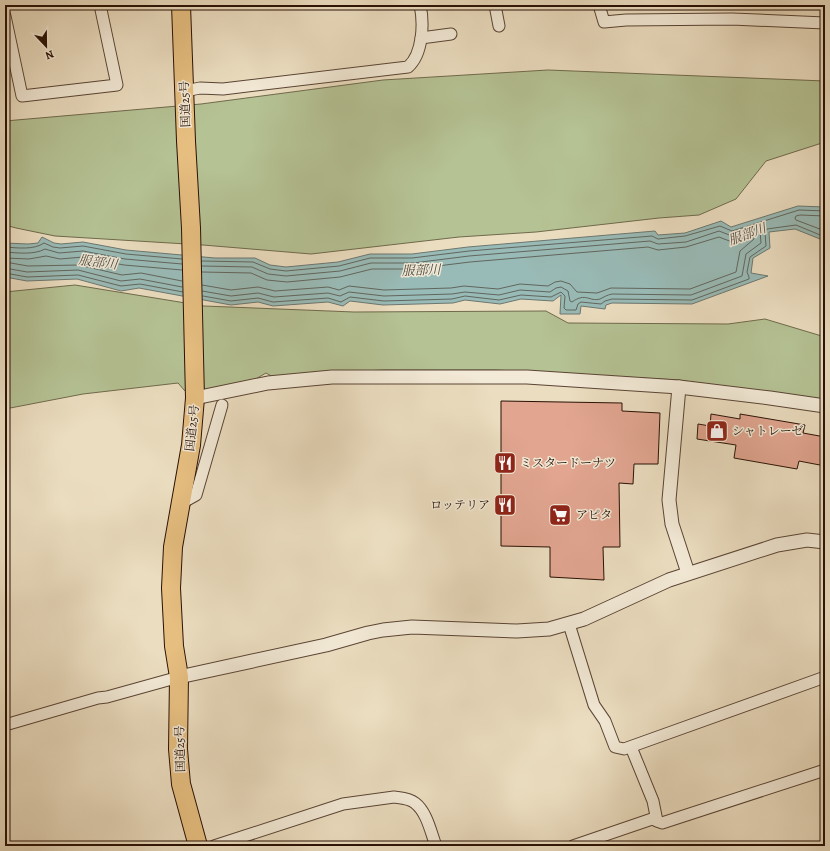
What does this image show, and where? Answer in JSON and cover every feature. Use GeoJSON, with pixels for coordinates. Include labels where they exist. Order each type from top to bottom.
{"type":"FeatureCollection","features":[{"type":"Feature","properties":{"kind":"highway","name":"国道25号"},"geometry":{"type":"LineString","coordinates":[[180,5],[191,228],[195,398],[191,445],[180,500],[173,547],[171,588],[174,646],[179,677],[178,749],[181,784],[198,846]]}},
{"type":"Feature","properties":{"kind":"street"},"geometry":{"type":"LineString","coordinates":[[5,16],[22,96],[117,85],[100,5]]}},
{"type":"Feature","properties":{"kind":"street"},"geometry":{"type":"LineString","coordinates":[[185,93],[200,88],[223,89],[408,66],[413,63],[415,59],[421,38],[423,22],[422,5]]}},
{"type":"Feature","properties":{"kind":"street"},"geometry":{"type":"LineString","coordinates":[[495,5],[499,26]]}},
{"type":"Feature","properties":{"kind":"street"},"geometry":{"type":"LineString","coordinates":[[599,5],[604,22],[626,20],[732,19],[825,22]]}},
{"type":"Feature","properties":{"kind":"street"},"geometry":{"type":"LineString","coordinates":[[421,38],[450,34]]}},
{"type":"Feature","properties":{"kind":"street"},"geometry":{"type":"LineString","coordinates":[[195,398],[268,384],[350,376],[527,377],[679,386],[825,406]]}},
{"type":"Feature","properties":{"kind":"street"},"geometry":{"type":"LineString","coordinates":[[679,386],[669,500],[672,524],[688,573]]}},
{"type":"Feature","properties":{"kind":"street"},"geometry":{"type":"LineString","coordinates":[[180,500],[187,500],[196,495],[222,405]]}},
{"type":"Feature","properties":{"kind":"street"},"geometry":{"type":"LineString","coordinates":[[5,725],[98,698],[107,697],[179,677],[326,645],[383,630],[418,627],[531,631],[549,629],[569,624],[596,614],[651,588],[688,573],[787,542],[807,540],[825,542]]}},
{"type":"Feature","properties":{"kind":"street"},"geometry":{"type":"LineString","coordinates":[[569,624],[594,705],[605,720],[615,747],[624,750],[825,676]]}},
{"type":"Feature","properties":{"kind":"street"},"geometry":{"type":"LineString","coordinates":[[631,747],[653,801],[657,821]]}},
{"type":"Feature","properties":{"kind":"street"},"geometry":{"type":"LineString","coordinates":[[573,846],[652,819],[662,823],[825,770]]}},
{"type":"Feature","properties":{"kind":"street"},"geometry":{"type":"LineString","coordinates":[[214,846],[343,804],[394,797],[406,799],[416,803],[425,816],[436,846]]}},
{"type":"Feature","properties":{"kind":"green space"},"geometry":{"type":"Polygon","coordinates":[[[548,70],[825,81],[825,142],[766,161],[736,199],[699,215],[536,232],[459,237],[311,254],[203,245],[55,236],[5,225],[5,121],[201,104],[383,80],[548,70]]]}},
{"type":"Feature","properties":{"kind":"green space"},"geometry":{"type":"Polygon","coordinates":[[[75,285],[204,306],[354,312],[546,311],[568,323],[728,324],[765,319],[825,337],[825,401],[678,380],[495,370],[384,370],[302,374],[275,378],[266,373],[252,381],[204,390],[185,391],[178,383],[83,394],[5,409],[5,292],[75,285]]]}},
{"type":"Feature","properties":{"kind":"water","name":"服部川"},"geometry":{"type":"Polygon","coordinates":[[[798,206],[825,207],[825,241],[795,229],[769,232],[770,248],[753,258],[751,273],[768,276],[692,304],[612,303],[606,305],[605,309],[581,306],[580,314],[560,314],[561,295],[553,301],[521,299],[500,304],[465,300],[453,303],[383,305],[350,301],[343,306],[328,302],[273,306],[258,302],[231,305],[139,288],[121,291],[77,279],[27,281],[5,277],[5,243],[38,243],[42,237],[54,243],[61,244],[83,242],[126,250],[215,258],[255,258],[270,265],[286,267],[338,262],[370,254],[412,254],[468,247],[655,231],[658,235],[685,233],[721,221],[731,227],[798,206]]]}},
{"type":"Feature","properties":{"kind":"building","name":"アピタ"},"geometry":{"type":"Polygon","coordinates":[[[501,401],[622,403],[622,411],[660,413],[658,464],[634,464],[633,484],[619,483],[620,547],[603,547],[604,580],[550,577],[550,547],[501,546],[501,401]]]}},
{"type":"Feature","properties":{"kind":"building"},"geometry":{"type":"Polygon","coordinates":[[[711,414],[740,419],[740,414],[805,425],[803,433],[825,437],[825,466],[799,461],[797,469],[734,458],[736,445],[697,439],[698,424],[710,426],[711,414]]]}},
{"type":"Feature","properties":{"kind":"place","name":"シャトレーゼ"},"geometry":{"type":"Point","coordinates":[717,431]}},
{"type":"Feature","properties":{"kind":"place","name":"ミスタードーナツ"},"geometry":{"type":"Point","coordinates":[505,463]}},
{"type":"Feature","properties":{"kind":"place","name":"ロッテリア"},"geometry":{"type":"Point","coordinates":[505,505]}},
{"type":"Feature","properties":{"kind":"place","name":"アピタ"},"geometry":{"type":"Point","coordinates":[560,515]}}]}
